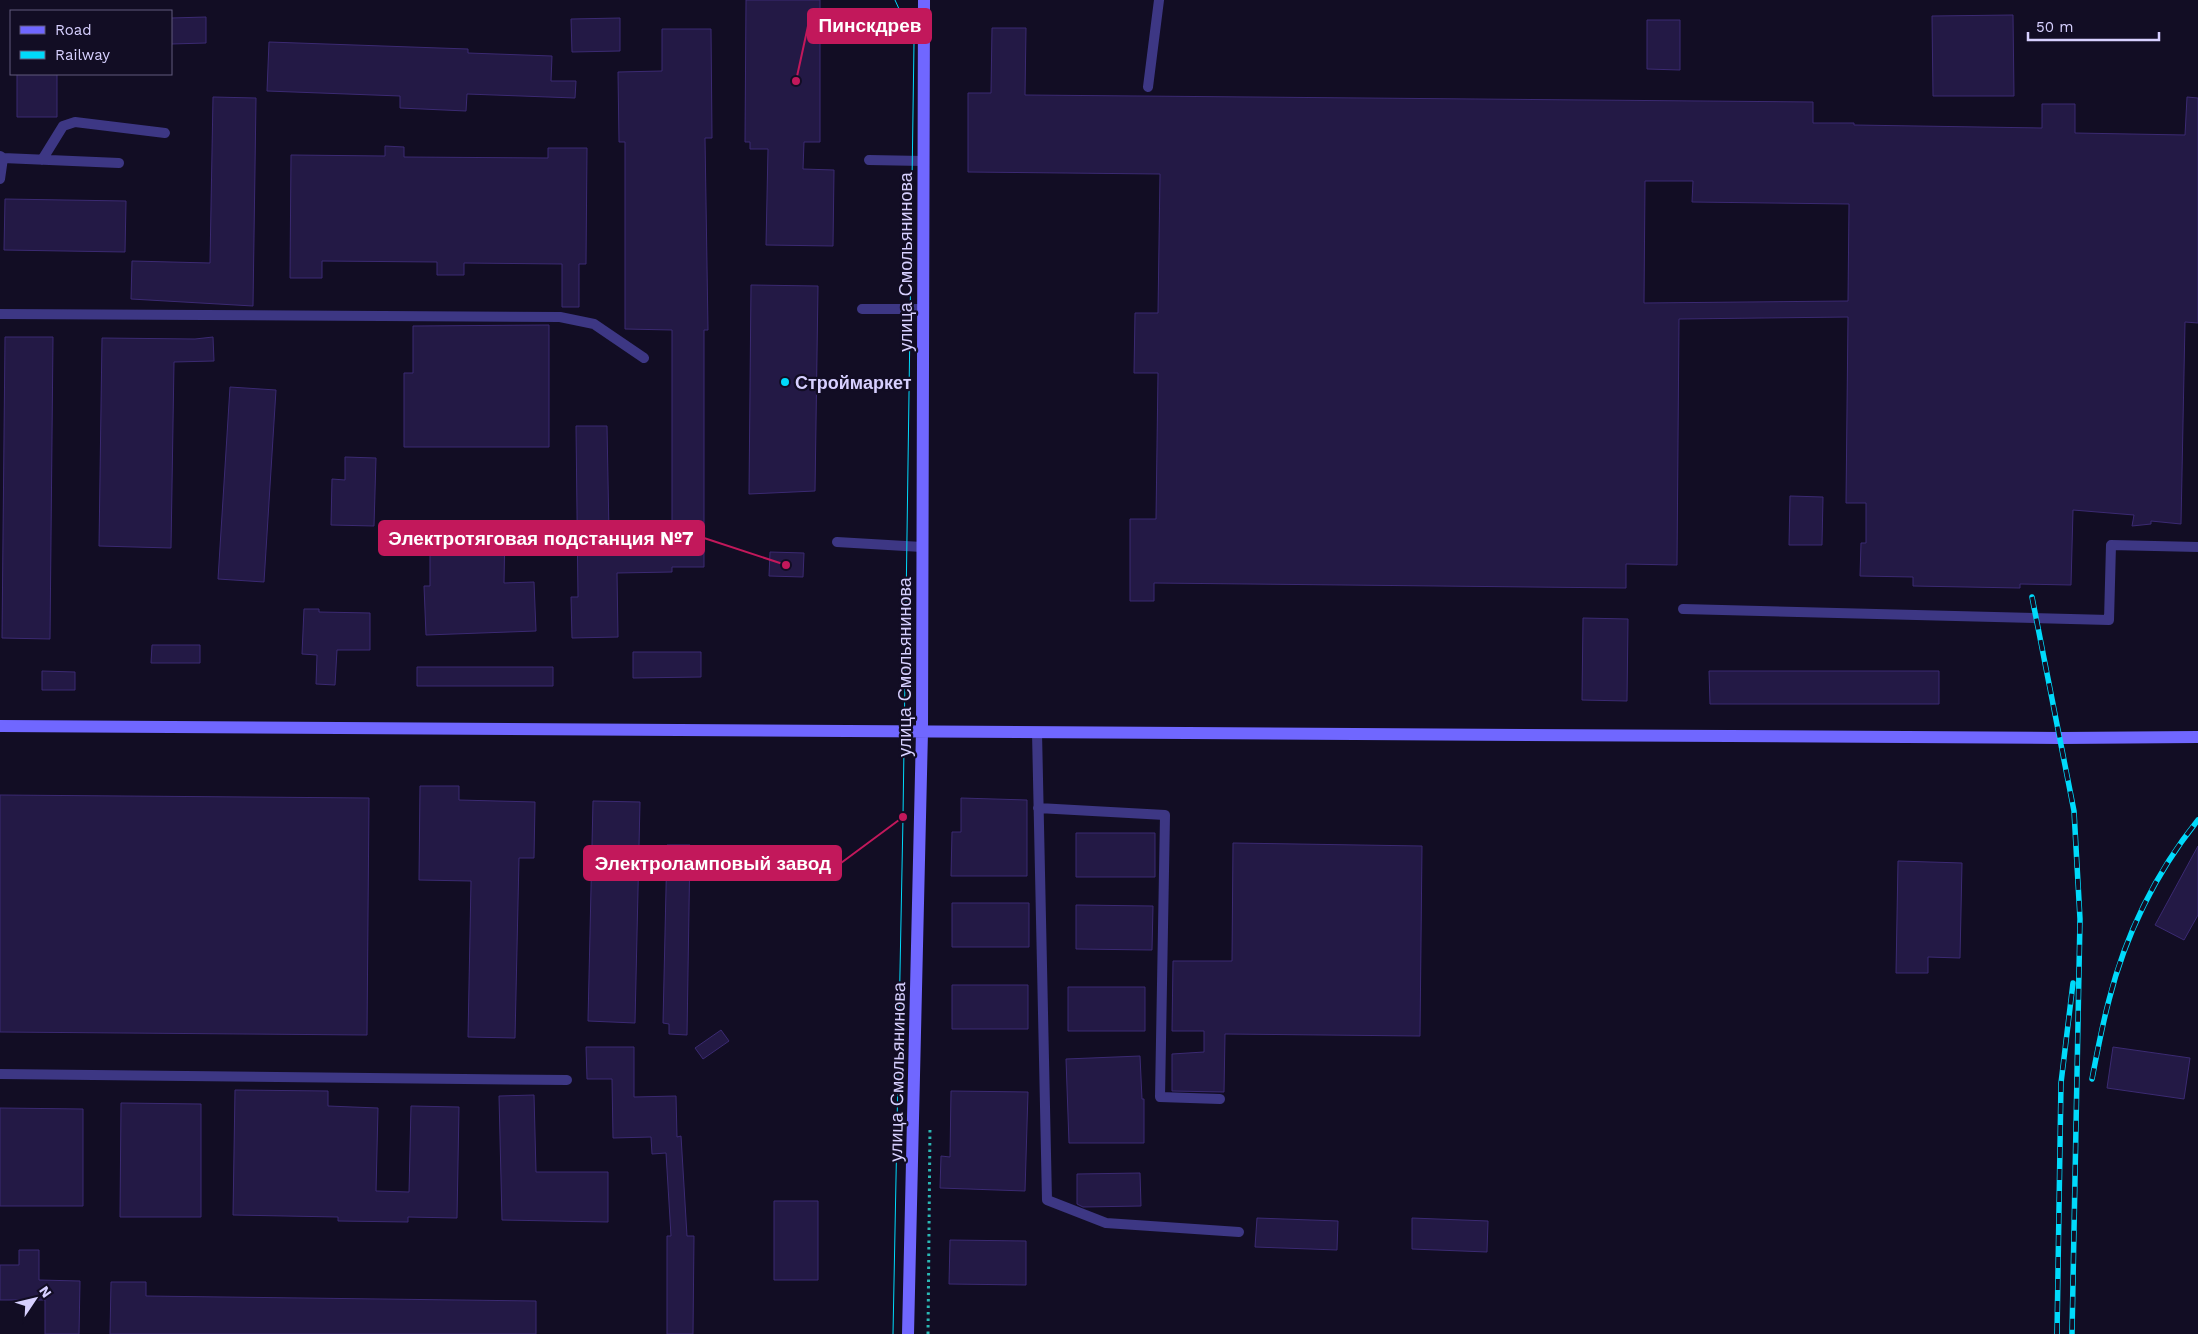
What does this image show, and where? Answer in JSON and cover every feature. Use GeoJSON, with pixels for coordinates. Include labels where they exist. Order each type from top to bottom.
{"type":"FeatureCollection","features":[{"type":"Feature","properties":{"kind":"street","name":"улица Смольянинова"},"geometry":{"type":"LineString","coordinates":[[908,1334],[922,731],[924,0]]}},
{"type":"Feature","properties":{"kind":"street"},"geometry":{"type":"LineString","coordinates":[[0,726],[2060,738],[2198,737]]}},
{"type":"Feature","properties":{"kind":"lane"},"geometry":{"type":"LineString","coordinates":[[1148,87],[1159,0]]}},
{"type":"Feature","properties":{"kind":"lane"},"geometry":{"type":"LineString","coordinates":[[42,160],[63,126],[75,122],[165,133]]}},
{"type":"Feature","properties":{"kind":"lane"},"geometry":{"type":"LineString","coordinates":[[0,179],[1,157],[119,162]]}},
{"type":"Feature","properties":{"kind":"lane"},"geometry":{"type":"LineString","coordinates":[[870,160],[923,161]]}},
{"type":"Feature","properties":{"kind":"lane"},"geometry":{"type":"LineString","coordinates":[[862,309],[923,309]]}},
{"type":"Feature","properties":{"kind":"lane"},"geometry":{"type":"LineString","coordinates":[[0,314],[560,317],[594,324],[644,358]]}},
{"type":"Feature","properties":{"kind":"lane"},"geometry":{"type":"LineString","coordinates":[[837,542],[922,547]]}},
{"type":"Feature","properties":{"kind":"lane"},"geometry":{"type":"LineString","coordinates":[[1683,609],[2109,620],[2111,545],[2198,547]]}},
{"type":"Feature","properties":{"kind":"lane"},"geometry":{"type":"LineString","coordinates":[[1037,732],[1047,1200],[1106,1223],[1239,1232]]}},
{"type":"Feature","properties":{"kind":"lane"},"geometry":{"type":"LineString","coordinates":[[1038,808],[1165,815],[1160,1097],[1220,1099]]}},
{"type":"Feature","properties":{"kind":"lane"},"geometry":{"type":"LineString","coordinates":[[0,1074],[567,1080]]}},
{"type":"Feature","properties":{"kind":"building"},"geometry":{"type":"Polygon","coordinates":[[[746,0],[820,0],[820,142],[804,142],[803,169],[834,170],[833,246],[766,245],[768,149],[750,149],[750,142],[745,142],[746,0]]]}},
{"type":"Feature","properties":{"kind":"building"},"geometry":{"type":"Polygon","coordinates":[[[2013,15],[2014,96],[1933,96],[1932,16],[2013,15]]]}},
{"type":"Feature","properties":{"kind":"building"},"geometry":{"type":"Polygon","coordinates":[[[206,17],[206,43],[172,44],[172,18],[206,17]]]}},
{"type":"Feature","properties":{"kind":"building"},"geometry":{"type":"Polygon","coordinates":[[[620,18],[620,51],[572,52],[571,19],[620,18]]]}},
{"type":"Feature","properties":{"kind":"building"},"geometry":{"type":"Polygon","coordinates":[[[1647,20],[1680,20],[1680,70],[1647,69],[1647,20]]]}},
{"type":"Feature","properties":{"kind":"building"},"geometry":{"type":"Polygon","coordinates":[[[992,28],[1026,28],[1025,95],[1813,102],[1813,123],[2042,128],[2042,104],[2075,104],[2075,133],[2185,135],[2187,97],[2198,98],[2198,323],[2185,322],[2181,524],[2151,521],[2151,524],[2132,526],[2134,515],[2073,510],[2071,585],[2020,584],[2020,588],[1913,586],[1913,577],[1860,576],[1861,543],[1866,543],[1866,503],[1846,503],[1848,317],[1679,319],[1677,565],[1626,564],[1626,588],[1154,583],[1154,601],[1130,601],[1130,519],[1156,519],[1158,373],[1134,373],[1135,313],[1158,313],[1160,174],[968,172],[968,93],[991,93],[992,28]],[[1645,181],[1644,303],[1848,301],[1849,204],[1692,202],[1693,181],[1645,181]]]}},
{"type":"Feature","properties":{"kind":"building"},"geometry":{"type":"Polygon","coordinates":[[[662,29],[711,29],[712,138],[705,138],[708,330],[704,330],[704,567],[672,567],[672,572],[617,573],[618,637],[572,638],[571,597],[578,597],[576,426],[607,426],[609,533],[621,548],[672,548],[672,330],[625,329],[625,142],[619,142],[618,72],[662,71],[662,29]]]}},
{"type":"Feature","properties":{"kind":"building"},"geometry":{"type":"Polygon","coordinates":[[[269,42],[468,49],[468,53],[552,56],[551,81],[576,81],[575,98],[467,94],[466,111],[400,108],[400,96],[267,91],[269,42]]]}},
{"type":"Feature","properties":{"kind":"building"},"geometry":{"type":"Polygon","coordinates":[[[17,75],[57,75],[57,117],[17,117],[17,75]]]}},
{"type":"Feature","properties":{"kind":"building"},"geometry":{"type":"Polygon","coordinates":[[[213,97],[256,98],[253,306],[131,299],[132,261],[210,263],[213,97]]]}},
{"type":"Feature","properties":{"kind":"building"},"geometry":{"type":"Polygon","coordinates":[[[385,146],[404,147],[404,157],[548,158],[548,148],[587,148],[586,264],[579,264],[579,307],[562,307],[562,264],[464,263],[464,275],[437,275],[437,262],[322,261],[322,278],[290,278],[291,155],[385,156],[385,146]]]}},
{"type":"Feature","properties":{"kind":"building"},"geometry":{"type":"Polygon","coordinates":[[[5,199],[126,201],[125,252],[4,250],[5,199]]]}},
{"type":"Feature","properties":{"kind":"building"},"geometry":{"type":"Polygon","coordinates":[[[751,285],[818,286],[815,491],[749,494],[751,285]]]}},
{"type":"Feature","properties":{"kind":"building"},"geometry":{"type":"Polygon","coordinates":[[[549,325],[549,447],[404,447],[404,373],[413,373],[413,326],[549,325]]]}},
{"type":"Feature","properties":{"kind":"building"},"geometry":{"type":"Polygon","coordinates":[[[5,337],[53,337],[50,639],[2,638],[5,337]]]}},
{"type":"Feature","properties":{"kind":"building"},"geometry":{"type":"Polygon","coordinates":[[[213,337],[214,361],[174,362],[171,548],[99,546],[102,338],[195,339],[213,337]]]}},
{"type":"Feature","properties":{"kind":"building"},"geometry":{"type":"Polygon","coordinates":[[[230,387],[276,390],[264,582],[218,579],[230,387]]]}},
{"type":"Feature","properties":{"kind":"building"},"geometry":{"type":"Polygon","coordinates":[[[345,457],[376,458],[374,526],[331,525],[332,479],[345,480],[345,457]]]}},
{"type":"Feature","properties":{"kind":"building"},"geometry":{"type":"Polygon","coordinates":[[[1790,496],[1823,497],[1822,545],[1789,545],[1790,496]]]}},
{"type":"Feature","properties":{"kind":"building"},"geometry":{"type":"Polygon","coordinates":[[[430,523],[505,524],[504,583],[534,582],[536,631],[426,635],[424,586],[430,586],[430,523]]]}},
{"type":"Feature","properties":{"kind":"building"},"geometry":{"type":"Polygon","coordinates":[[[770,552],[804,553],[803,577],[769,576],[770,552]]]}},
{"type":"Feature","properties":{"kind":"building"},"geometry":{"type":"Polygon","coordinates":[[[304,609],[319,609],[319,612],[370,613],[370,650],[337,650],[335,685],[316,684],[317,655],[302,654],[304,609]]]}},
{"type":"Feature","properties":{"kind":"building"},"geometry":{"type":"Polygon","coordinates":[[[1583,618],[1628,619],[1627,701],[1582,700],[1583,618]]]}},
{"type":"Feature","properties":{"kind":"building"},"geometry":{"type":"Polygon","coordinates":[[[152,645],[200,645],[200,663],[151,663],[152,645]]]}},
{"type":"Feature","properties":{"kind":"building"},"geometry":{"type":"Polygon","coordinates":[[[633,652],[701,652],[701,677],[633,678],[633,652]]]}},
{"type":"Feature","properties":{"kind":"building"},"geometry":{"type":"Polygon","coordinates":[[[417,667],[553,667],[553,686],[417,686],[417,667]]]}},
{"type":"Feature","properties":{"kind":"building"},"geometry":{"type":"Polygon","coordinates":[[[42,671],[75,672],[75,690],[42,690],[42,671]]]}},
{"type":"Feature","properties":{"kind":"building"},"geometry":{"type":"Polygon","coordinates":[[[1709,671],[1939,671],[1939,704],[1710,704],[1709,671]]]}},
{"type":"Feature","properties":{"kind":"building"},"geometry":{"type":"Polygon","coordinates":[[[420,786],[459,786],[459,800],[535,802],[534,858],[519,858],[515,1038],[468,1037],[471,881],[419,880],[420,786]]]}},
{"type":"Feature","properties":{"kind":"building"},"geometry":{"type":"Polygon","coordinates":[[[0,795],[369,798],[367,1035],[0,1032],[0,795]]]}},
{"type":"Feature","properties":{"kind":"building"},"geometry":{"type":"Polygon","coordinates":[[[961,798],[1027,800],[1027,876],[951,876],[952,832],[961,832],[961,798]]]}},
{"type":"Feature","properties":{"kind":"building"},"geometry":{"type":"Polygon","coordinates":[[[593,801],[640,802],[635,1023],[588,1021],[593,801]]]}},
{"type":"Feature","properties":{"kind":"building"},"geometry":{"type":"Polygon","coordinates":[[[1076,833],[1155,833],[1155,877],[1076,877],[1076,833]]]}},
{"type":"Feature","properties":{"kind":"building"},"geometry":{"type":"Polygon","coordinates":[[[1233,843],[1422,846],[1420,1036],[1225,1034],[1224,1092],[1172,1091],[1172,1054],[1204,1052],[1204,1031],[1172,1031],[1173,961],[1232,961],[1233,843]]]}},
{"type":"Feature","properties":{"kind":"building"},"geometry":{"type":"Polygon","coordinates":[[[667,845],[690,845],[687,1035],[669,1034],[669,1024],[663,1023],[667,845]]]}},
{"type":"Feature","properties":{"kind":"building"},"geometry":{"type":"Polygon","coordinates":[[[2198,846],[2198,915],[2184,940],[2155,925],[2198,846]]]}},
{"type":"Feature","properties":{"kind":"building"},"geometry":{"type":"Polygon","coordinates":[[[1898,861],[1962,863],[1960,958],[1928,957],[1928,973],[1896,973],[1898,861]]]}},
{"type":"Feature","properties":{"kind":"building"},"geometry":{"type":"Polygon","coordinates":[[[952,903],[1029,903],[1029,947],[952,947],[952,903]]]}},
{"type":"Feature","properties":{"kind":"building"},"geometry":{"type":"Polygon","coordinates":[[[1076,905],[1153,906],[1152,950],[1076,949],[1076,905]]]}},
{"type":"Feature","properties":{"kind":"building"},"geometry":{"type":"Polygon","coordinates":[[[952,985],[1028,985],[1028,1029],[952,1029],[952,985]]]}},
{"type":"Feature","properties":{"kind":"building"},"geometry":{"type":"Polygon","coordinates":[[[1068,987],[1145,987],[1145,1031],[1068,1031],[1068,987]]]}},
{"type":"Feature","properties":{"kind":"building"},"geometry":{"type":"Polygon","coordinates":[[[721,1030],[729,1041],[703,1059],[695,1048],[721,1030]]]}},
{"type":"Feature","properties":{"kind":"building"},"geometry":{"type":"Polygon","coordinates":[[[586,1047],[634,1047],[634,1097],[676,1096],[677,1137],[681,1136],[687,1236],[694,1236],[693,1334],[667,1334],[667,1236],[671,1236],[666,1153],[652,1154],[651,1137],[613,1138],[612,1079],[587,1079],[586,1047]]]}},
{"type":"Feature","properties":{"kind":"building"},"geometry":{"type":"Polygon","coordinates":[[[2113,1047],[2190,1058],[2184,1099],[2107,1088],[2113,1047]]]}},
{"type":"Feature","properties":{"kind":"building"},"geometry":{"type":"Polygon","coordinates":[[[1140,1056],[1142,1099],[1144,1099],[1144,1143],[1069,1143],[1066,1059],[1140,1056]]]}},
{"type":"Feature","properties":{"kind":"building"},"geometry":{"type":"Polygon","coordinates":[[[235,1090],[328,1091],[328,1106],[378,1108],[376,1191],[409,1192],[411,1106],[459,1107],[457,1218],[408,1217],[408,1222],[338,1221],[338,1217],[233,1215],[235,1090]]]}},
{"type":"Feature","properties":{"kind":"building"},"geometry":{"type":"Polygon","coordinates":[[[951,1091],[1028,1092],[1025,1191],[940,1188],[941,1156],[950,1157],[951,1091]]]}},
{"type":"Feature","properties":{"kind":"building"},"geometry":{"type":"Polygon","coordinates":[[[534,1095],[536,1172],[608,1172],[608,1222],[502,1220],[499,1096],[534,1095]]]}},
{"type":"Feature","properties":{"kind":"building"},"geometry":{"type":"Polygon","coordinates":[[[121,1103],[201,1104],[201,1217],[120,1217],[121,1103]]]}},
{"type":"Feature","properties":{"kind":"building"},"geometry":{"type":"Polygon","coordinates":[[[0,1108],[83,1109],[83,1206],[0,1206],[0,1108]]]}},
{"type":"Feature","properties":{"kind":"building"},"geometry":{"type":"Polygon","coordinates":[[[1140,1173],[1141,1206],[1083,1207],[1077,1204],[1077,1174],[1140,1173]]]}},
{"type":"Feature","properties":{"kind":"building"},"geometry":{"type":"Polygon","coordinates":[[[774,1201],[818,1201],[818,1280],[774,1280],[774,1201]]]}},
{"type":"Feature","properties":{"kind":"building"},"geometry":{"type":"Polygon","coordinates":[[[1257,1218],[1338,1221],[1337,1250],[1255,1247],[1257,1218]]]}},
{"type":"Feature","properties":{"kind":"building"},"geometry":{"type":"Polygon","coordinates":[[[1412,1218],[1488,1221],[1487,1252],[1412,1249],[1412,1218]]]}},
{"type":"Feature","properties":{"kind":"building"},"geometry":{"type":"Polygon","coordinates":[[[950,1240],[1026,1241],[1026,1285],[949,1284],[950,1240]]]}},
{"type":"Feature","properties":{"kind":"building"},"geometry":{"type":"Polygon","coordinates":[[[19,1250],[39,1250],[39,1280],[80,1281],[79,1334],[45,1334],[45,1300],[0,1300],[0,1265],[19,1265],[19,1250]]]}},
{"type":"Feature","properties":{"kind":"building"},"geometry":{"type":"Polygon","coordinates":[[[111,1282],[146,1282],[146,1296],[536,1301],[536,1334],[110,1334],[111,1282]]]}},
{"type":"Feature","properties":{"kind":"tram line"},"geometry":{"type":"LineString","coordinates":[[893,1334],[903,817],[914,42],[895,0]]}},
{"type":"Feature","properties":{"kind":"railway"},"geometry":{"type":"LineString","coordinates":[[2032,597],[2074,811],[2080,919],[2072,1334]]}},
{"type":"Feature","properties":{"kind":"railway"},"geometry":{"type":"LineString","coordinates":[[2092,1079],[2109,1000],[2133,929],[2169,861],[2198,820]]}},
{"type":"Feature","properties":{"kind":"railway"},"geometry":{"type":"LineString","coordinates":[[2057,1334],[2061,1083],[2073,983]]}},
{"type":"Feature","properties":{"kind":"place","name":"Пинскдрев"},"geometry":{"type":"Point","coordinates":[796,81]}},
{"type":"Feature","properties":{"kind":"place","name":"Строймаркет"},"geometry":{"type":"Point","coordinates":[785,382]}},
{"type":"Feature","properties":{"kind":"place","name":"Электротяговая подстанция №7"},"geometry":{"type":"Point","coordinates":[786,565]}},
{"type":"Feature","properties":{"kind":"place","name":"Электроламповый завод"},"geometry":{"type":"Point","coordinates":[903,817]}}]}
